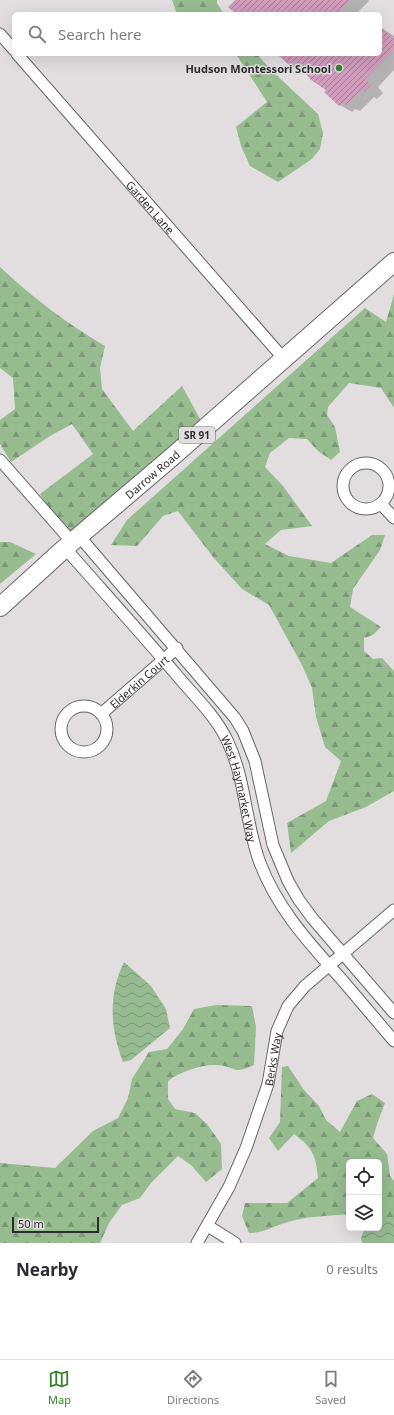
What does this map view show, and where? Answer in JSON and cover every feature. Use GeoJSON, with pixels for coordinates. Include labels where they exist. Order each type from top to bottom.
{"type":"FeatureCollection","features":[{"type":"Feature","properties":{"kind":"main road","name":"Darrow Road"},"geometry":{"type":"LineString","coordinates":[[0,607],[72,542],[394,262]]}},
{"type":"Feature","properties":{"kind":"street"},"geometry":{"type":"LineString","coordinates":[[0,34],[12,48]]}},
{"type":"Feature","properties":{"kind":"street","name":"Garden Lane"},"geometry":{"type":"LineString","coordinates":[[19,56],[284,359]]}},
{"type":"Feature","properties":{"kind":"street"},"geometry":{"type":"LineString","coordinates":[[0,460],[72,542]]}},
{"type":"Feature","properties":{"kind":"street"},"geometry":{"type":"LineString","coordinates":[[362,463],[374,464],[384,471],[389,482],[388,494],[381,504],[370,509],[358,508],[348,501],[343,490],[344,478],[350,468],[362,463]]}},
{"type":"Feature","properties":{"kind":"street"},"geometry":{"type":"LineString","coordinates":[[381,504],[394,518]]}},
{"type":"Feature","properties":{"kind":"street","name":"West Haymarket Way"},"geometry":{"type":"LineString","coordinates":[[72,542],[177,648],[228,707],[243,731],[258,773],[268,824],[279,863],[299,900],[313,919],[344,953],[394,1013]]}},
{"type":"Feature","properties":{"kind":"street","name":"West Haymarket Way"},"geometry":{"type":"LineString","coordinates":[[72,542],[164,660],[210,715],[227,740],[239,772],[254,845],[267,880],[280,906],[290,920],[394,1041]]}},
{"type":"Feature","properties":{"kind":"street","name":"Elderkin Court"},"geometry":{"type":"LineString","coordinates":[[101,714],[177,648]]}},
{"type":"Feature","properties":{"kind":"street","name":"Elderkin Court"},"geometry":{"type":"LineString","coordinates":[[79,707],[91,708],[101,714],[106,725],[106,737],[99,747],[88,752],[76,751],[66,744],[61,734],[62,722],[69,712],[79,707]]}},
{"type":"Feature","properties":{"kind":"street","name":"Berks Way"},"geometry":{"type":"LineString","coordinates":[[197,1243],[229,1187],[246,1148],[261,1108],[268,1084],[274,1044],[288,1006],[305,986],[394,910]]}},
{"type":"Feature","properties":{"kind":"street"},"geometry":{"type":"LineString","coordinates":[[208,1226],[235,1243]]}},
{"type":"Feature","properties":{"kind":"green space"},"geometry":{"type":"Polygon","coordinates":[[[172,0],[217,0],[217,3],[223,12],[176,12],[172,0]]]}},
{"type":"Feature","properties":{"kind":"green space"},"geometry":{"type":"Polygon","coordinates":[[[237,56],[259,56],[270,69],[318,114],[323,133],[320,149],[312,159],[278,182],[250,166],[241,146],[236,127],[267,102],[237,56]]]}},
{"type":"Feature","properties":{"kind":"green space"},"geometry":{"type":"Polygon","coordinates":[[[0,267],[50,310],[105,346],[100,368],[102,389],[133,431],[182,386],[205,428],[72,542],[40,494],[93,454],[72,424],[50,436],[11,462],[0,444],[0,420],[15,409],[13,378],[0,368],[0,267]]]}},
{"type":"Feature","properties":{"kind":"green space"},"geometry":{"type":"Polygon","coordinates":[[[394,294],[394,408],[381,388],[349,383],[328,407],[327,415],[335,427],[340,452],[331,460],[318,451],[307,439],[289,438],[270,453],[265,467],[283,486],[312,526],[281,530],[265,544],[289,556],[331,563],[372,535],[385,535],[380,550],[353,589],[350,607],[381,627],[373,635],[364,638],[364,651],[373,659],[382,658],[394,671],[394,791],[366,807],[329,821],[291,853],[287,823],[326,801],[341,761],[325,747],[316,717],[312,688],[302,665],[269,605],[242,589],[213,557],[178,511],[163,516],[137,546],[111,545],[127,520],[365,308],[386,322],[394,294]]]}},
{"type":"Feature","properties":{"kind":"green space"},"geometry":{"type":"Polygon","coordinates":[[[0,542],[10,542],[36,554],[0,584],[0,542]]]}},
{"type":"Feature","properties":{"kind":"green space"},"geometry":{"type":"Polygon","coordinates":[[[216,1005],[252,1006],[256,1027],[254,1065],[237,1070],[221,1065],[209,1065],[184,1072],[168,1081],[168,1099],[175,1109],[195,1113],[207,1124],[221,1144],[222,1169],[206,1182],[191,1165],[178,1156],[151,1183],[140,1198],[122,1205],[109,1223],[100,1243],[0,1243],[0,1163],[55,1168],[93,1131],[118,1118],[128,1098],[132,1079],[149,1052],[167,1049],[183,1029],[194,1009],[216,1005]]]}},
{"type":"Feature","properties":{"kind":"green space"},"geometry":{"type":"Polygon","coordinates":[[[288,1066],[304,1090],[319,1106],[326,1120],[340,1132],[357,1101],[372,1094],[385,1103],[373,1138],[387,1154],[390,1176],[394,1181],[394,1223],[382,1217],[382,1159],[346,1159],[346,1214],[300,1219],[263,1231],[249,1233],[242,1216],[245,1203],[287,1203],[318,1178],[315,1158],[309,1148],[294,1134],[278,1151],[269,1138],[280,1122],[282,1067],[288,1066]]]}},
{"type":"Feature","properties":{"kind":"water"},"geometry":{"type":"Polygon","coordinates":[[[124,962],[151,986],[166,1009],[170,1028],[131,1060],[123,1062],[115,1037],[113,1024],[113,999],[115,987],[124,962]]]}},
{"type":"Feature","properties":{"kind":"water"},"geometry":{"type":"Polygon","coordinates":[[[382,1217],[394,1223],[394,1243],[362,1243],[361,1238],[364,1231],[382,1231],[382,1217]]]}},
{"type":"Feature","properties":{"kind":"building"},"geometry":{"type":"Polygon","coordinates":[[[235,0],[350,0],[339,12],[234,12],[228,7],[235,0]]]}},
{"type":"Feature","properties":{"kind":"building","name":"Hudson Montessori School"},"geometry":{"type":"Polygon","coordinates":[[[382,28],[394,39],[394,49],[365,79],[371,85],[364,92],[361,90],[346,105],[343,102],[339,106],[324,92],[326,90],[311,80],[294,60],[289,65],[279,56],[382,56],[382,28]]]}},
{"type":"Feature","properties":{"kind":"place","name":"Hudson Montessori School"},"geometry":{"type":"Point","coordinates":[339,68]}}]}
